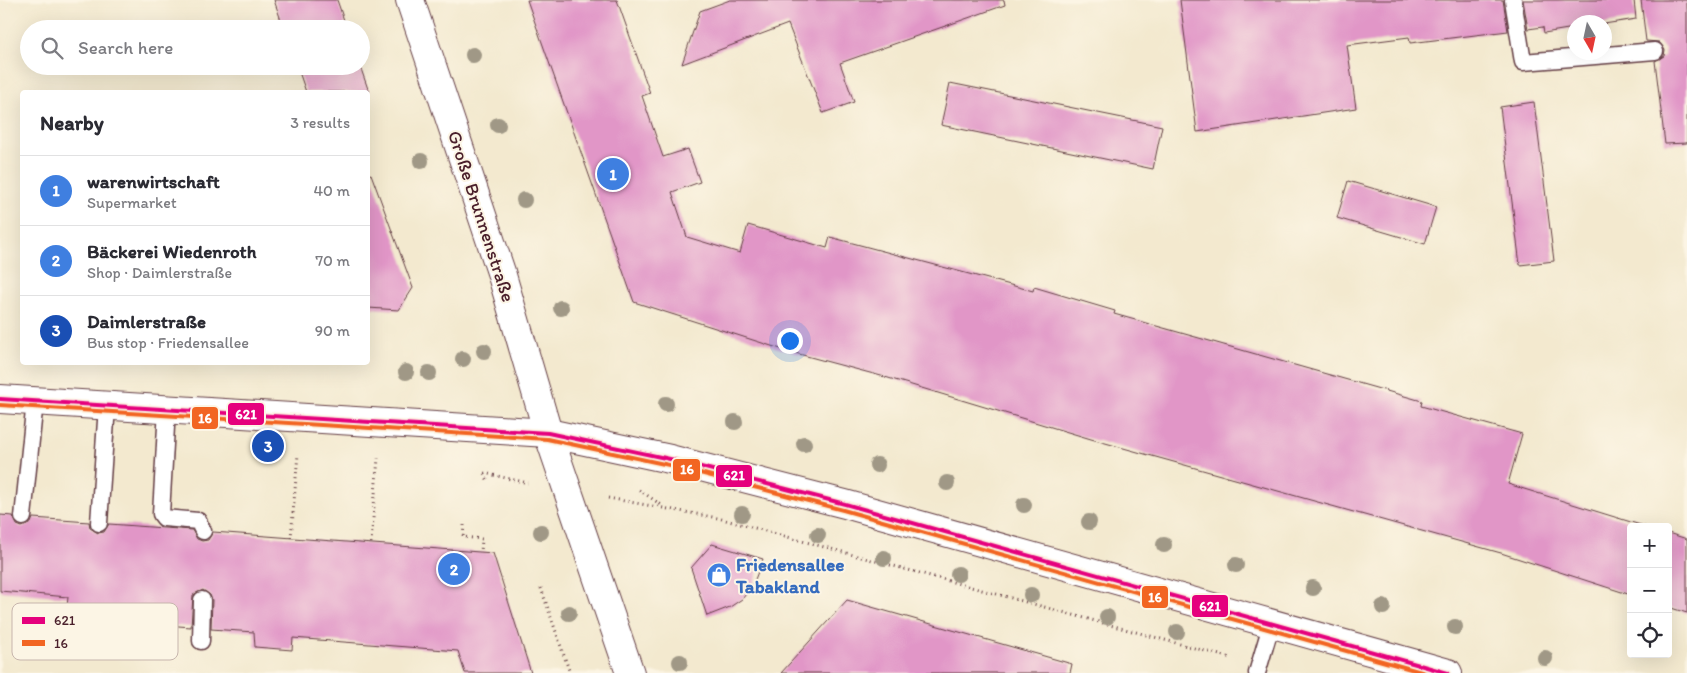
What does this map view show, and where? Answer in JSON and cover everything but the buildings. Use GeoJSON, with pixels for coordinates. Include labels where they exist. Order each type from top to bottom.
{"type":"FeatureCollection","features":[{"type":"Feature","properties":{"kind":"street","name":"Große Brunnenstraße"},"geometry":{"type":"LineString","coordinates":[[410,0],[502,272],[548,433],[630,673]]}},
{"type":"Feature","properties":{"kind":"street"},"geometry":{"type":"LineString","coordinates":[[0,399],[548,433],[670,459],[797,491],[1272,622],[1448,673]]}},
{"type":"Feature","properties":{"kind":"lane"},"geometry":{"type":"LineString","coordinates":[[1513,0],[1523,62],[1654,51]]}},
{"type":"Feature","properties":{"kind":"lane"},"geometry":{"type":"LineString","coordinates":[[24,517],[34,401]]}},
{"type":"Feature","properties":{"kind":"lane"},"geometry":{"type":"LineString","coordinates":[[98,523],[107,406]]}},
{"type":"Feature","properties":{"kind":"lane"},"geometry":{"type":"LineString","coordinates":[[167,409],[161,514],[164,518],[198,521],[203,531]]}},
{"type":"Feature","properties":{"kind":"lane"},"geometry":{"type":"LineString","coordinates":[[201,641],[202,600]]}},
{"type":"Feature","properties":{"kind":"lane"},"geometry":{"type":"LineString","coordinates":[[1258,669],[1272,622]]}},
{"type":"Feature","properties":{"kind":"path"},"geometry":{"type":"LineString","coordinates":[[291,538],[301,418]]}},
{"type":"Feature","properties":{"kind":"path"},"geometry":{"type":"LineString","coordinates":[[371,544],[380,423]]}},
{"type":"Feature","properties":{"kind":"path"},"geometry":{"type":"LineString","coordinates":[[484,473],[489,482]]}},
{"type":"Feature","properties":{"kind":"path"},"geometry":{"type":"LineString","coordinates":[[666,507],[727,520],[1258,669]]}},
{"type":"Feature","properties":{"kind":"path"},"geometry":{"type":"LineString","coordinates":[[464,525],[463,537],[482,539],[481,552]]}},
{"type":"Feature","properties":{"kind":"path"},"geometry":{"type":"LineString","coordinates":[[541,588],[570,673]]}},
{"type":"Feature","properties":{"kind":"transit line","name":"621"},"geometry":{"type":"LineString","coordinates":[[0,399],[548,433],[670,459],[845,504],[1448,673]]}},
{"type":"Feature","properties":{"kind":"transit line","name":"16"},"geometry":{"type":"LineString","coordinates":[[0,405],[547,439],[669,465],[843,510],[1425,673]]}},
{"type":"Feature","properties":{"kind":"place","name":"warenwirtschaft"},"geometry":{"type":"Point","coordinates":[613,174]}},
{"type":"Feature","properties":{"kind":"place","name":"Daimlerstraße"},"geometry":{"type":"Point","coordinates":[268,446]}},
{"type":"Feature","properties":{"kind":"place","name":"Bäckerei Wiedenroth"},"geometry":{"type":"Point","coordinates":[454,569]}},
{"type":"Feature","properties":{"kind":"place","name":"Friedensallee Tabakland"},"geometry":{"type":"Point","coordinates":[719,575]}}]}
